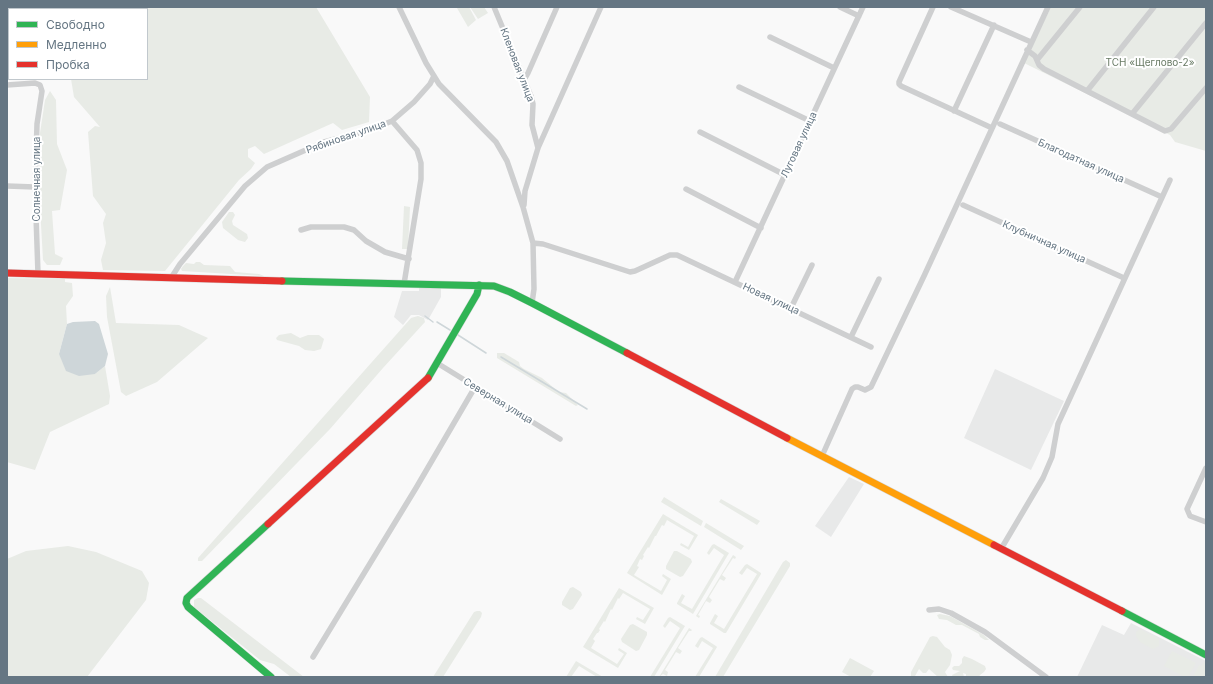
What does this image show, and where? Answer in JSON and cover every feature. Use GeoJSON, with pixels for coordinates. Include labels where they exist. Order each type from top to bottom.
{"type":"FeatureCollection","features":[{"type":"Feature","properties":{"kind":"main road"},"geometry":{"type":"LineString","coordinates":[[7,273],[283,282],[494,286],[532,303],[822,456],[1206,655]]}},
{"type":"Feature","properties":{"kind":"main road"},"geometry":{"type":"LineString","coordinates":[[271,677],[188,607],[186,603],[188,598],[429,377],[477,294],[479,285]]}},
{"type":"Feature","properties":{"kind":"street"},"geometry":{"type":"LineString","coordinates":[[399,7],[439,84],[496,142],[507,161],[523,207],[533,243],[534,289],[532,303]]}},
{"type":"Feature","properties":{"kind":"street","name":"Кленовая улица"},"geometry":{"type":"LineString","coordinates":[[494,7],[531,96],[532,125],[538,148]]}},
{"type":"Feature","properties":{"kind":"street"},"geometry":{"type":"LineString","coordinates":[[524,80],[557,7]]}},
{"type":"Feature","properties":{"kind":"street"},"geometry":{"type":"LineString","coordinates":[[523,207],[525,191],[538,148],[601,7]]}},
{"type":"Feature","properties":{"kind":"street"},"geometry":{"type":"LineString","coordinates":[[840,7],[859,16]]}},
{"type":"Feature","properties":{"kind":"street","name":"Луговая улица"},"geometry":{"type":"LineString","coordinates":[[735,282],[863,7]]}},
{"type":"Feature","properties":{"kind":"street"},"geometry":{"type":"LineString","coordinates":[[933,7],[899,84],[992,128]]}},
{"type":"Feature","properties":{"kind":"street"},"geometry":{"type":"LineString","coordinates":[[951,7],[1031,42]]}},
{"type":"Feature","properties":{"kind":"street"},"geometry":{"type":"LineString","coordinates":[[822,456],[852,389],[854,387],[858,387],[866,390],[871,387],[1048,7]]}},
{"type":"Feature","properties":{"kind":"street"},"geometry":{"type":"LineString","coordinates":[[1037,60],[1080,7]]}},
{"type":"Feature","properties":{"kind":"street"},"geometry":{"type":"LineString","coordinates":[[1087,91],[1154,7]]}},
{"type":"Feature","properties":{"kind":"street"},"geometry":{"type":"LineString","coordinates":[[1132,114],[1206,22]]}},
{"type":"Feature","properties":{"kind":"street"},"geometry":{"type":"LineString","coordinates":[[954,111],[994,25]]}},
{"type":"Feature","properties":{"kind":"street"},"geometry":{"type":"LineString","coordinates":[[770,37],[834,68]]}},
{"type":"Feature","properties":{"kind":"street"},"geometry":{"type":"LineString","coordinates":[[1027,50],[1035,56],[1039,65],[1044,69],[1165,131],[1170,129],[1206,88]]}},
{"type":"Feature","properties":{"kind":"street","name":"Рябиновая улица"},"geometry":{"type":"LineString","coordinates":[[171,278],[180,264],[245,186],[267,167],[324,142],[370,130],[392,121],[414,102],[430,84],[434,76]]}},
{"type":"Feature","properties":{"kind":"street","name":"Солнечная улица"},"geometry":{"type":"LineString","coordinates":[[7,85],[35,83],[40,85],[42,91],[37,124],[35,187],[38,274]]}},
{"type":"Feature","properties":{"kind":"street"},"geometry":{"type":"LineString","coordinates":[[739,88],[810,121]]}},
{"type":"Feature","properties":{"kind":"street"},"geometry":{"type":"LineString","coordinates":[[392,121],[416,150],[421,163],[421,179],[404,284]]}},
{"type":"Feature","properties":{"kind":"street","name":"Благодатная улица"},"geometry":{"type":"LineString","coordinates":[[1000,124],[1162,197]]}},
{"type":"Feature","properties":{"kind":"street"},"geometry":{"type":"LineString","coordinates":[[700,132],[785,175]]}},
{"type":"Feature","properties":{"kind":"street"},"geometry":{"type":"LineString","coordinates":[[1001,549],[1043,478],[1052,457],[1058,424],[1170,180]]}},
{"type":"Feature","properties":{"kind":"street"},"geometry":{"type":"LineString","coordinates":[[7,186],[35,187]]}},
{"type":"Feature","properties":{"kind":"street"},"geometry":{"type":"LineString","coordinates":[[686,189],[761,228]]}},
{"type":"Feature","properties":{"kind":"street","name":"Клубничная улица"},"geometry":{"type":"LineString","coordinates":[[963,205],[1124,278]]}},
{"type":"Feature","properties":{"kind":"street"},"geometry":{"type":"LineString","coordinates":[[301,230],[311,227],[344,228],[354,230],[366,241],[385,252],[409,259]]}},
{"type":"Feature","properties":{"kind":"street","name":"Новая улица"},"geometry":{"type":"LineString","coordinates":[[533,243],[543,244],[630,272],[636,272],[670,255],[677,255],[871,347]]}},
{"type":"Feature","properties":{"kind":"street"},"geometry":{"type":"LineString","coordinates":[[791,308],[812,265]]}},
{"type":"Feature","properties":{"kind":"street"},"geometry":{"type":"LineString","coordinates":[[851,337],[879,279]]}},
{"type":"Feature","properties":{"kind":"street","name":"Северная улица"},"geometry":{"type":"LineString","coordinates":[[437,363],[560,438]]}},
{"type":"Feature","properties":{"kind":"street"},"geometry":{"type":"LineString","coordinates":[[313,657],[416,488],[475,387]]}},
{"type":"Feature","properties":{"kind":"street"},"geometry":{"type":"LineString","coordinates":[[1206,468],[1188,509],[1190,516],[1206,522]]}},
{"type":"Feature","properties":{"kind":"street"},"geometry":{"type":"LineString","coordinates":[[929,610],[939,609],[951,613],[985,632],[1046,677]]}},
{"type":"Feature","properties":{"kind":"shaded area"},"geometry":{"type":"Polygon","coordinates":[[[419,288],[441,288],[441,297],[428,320],[419,315],[411,315],[403,325],[394,317],[402,291],[419,291],[419,288]]]}},
{"type":"Feature","properties":{"kind":"shaded area"},"geometry":{"type":"Polygon","coordinates":[[[95,321],[99,324],[108,354],[105,366],[95,374],[79,376],[66,371],[59,354],[67,324],[73,322],[95,321]]]}},
{"type":"Feature","properties":{"kind":"shaded area"},"geometry":{"type":"Polygon","coordinates":[[[995,369],[1064,401],[1031,470],[964,438],[995,369]]]}},
{"type":"Feature","properties":{"kind":"shaded area"},"geometry":{"type":"Polygon","coordinates":[[[849,477],[864,484],[831,537],[815,526],[849,477]]]}},
{"type":"Feature","properties":{"kind":"shaded area"},"geometry":{"type":"Polygon","coordinates":[[[1131,623],[1206,661],[1206,677],[1077,677],[1102,625],[1124,635],[1131,623]]]}},
{"type":"Feature","properties":{"kind":"green space"},"geometry":{"type":"Polygon","coordinates":[[[7,7],[20,7],[8,8],[7,61],[7,7]]]}},
{"type":"Feature","properties":{"kind":"green space"},"geometry":{"type":"Polygon","coordinates":[[[316,7],[370,97],[369,122],[342,130],[333,123],[264,154],[255,146],[248,149],[248,157],[255,163],[251,169],[239,180],[165,271],[103,270],[101,260],[106,243],[103,223],[106,214],[93,196],[88,132],[95,126],[100,127],[74,97],[71,80],[148,80],[148,8],[67,8],[316,7]]]}},
{"type":"Feature","properties":{"kind":"green space"},"geometry":{"type":"Polygon","coordinates":[[[469,7],[476,20],[468,27],[457,8],[469,7]]]}},
{"type":"Feature","properties":{"kind":"green space"},"geometry":{"type":"Polygon","coordinates":[[[470,7],[484,7],[488,13],[478,19],[470,7]]]}},
{"type":"Feature","properties":{"kind":"green space","name":"ТСН «Щеглово-2»"},"geometry":{"type":"Polygon","coordinates":[[[1051,7],[1206,7],[1206,151],[1175,142],[1170,135],[1024,63],[1051,7]]]}},
{"type":"Feature","properties":{"kind":"green space"},"geometry":{"type":"Polygon","coordinates":[[[50,91],[56,100],[57,144],[67,170],[60,210],[52,211],[55,254],[63,258],[60,265],[47,265],[43,260],[39,189],[40,133],[45,100],[50,91]]]}},
{"type":"Feature","properties":{"kind":"green space"},"geometry":{"type":"Polygon","coordinates":[[[404,206],[410,207],[408,249],[402,249],[404,206]]]}},
{"type":"Feature","properties":{"kind":"green space"},"geometry":{"type":"Polygon","coordinates":[[[229,212],[233,212],[235,215],[232,221],[233,225],[247,234],[248,238],[245,242],[238,240],[223,228],[222,222],[229,212]]]}},
{"type":"Feature","properties":{"kind":"green space"},"geometry":{"type":"Polygon","coordinates":[[[196,262],[200,262],[204,265],[230,266],[235,272],[259,274],[264,276],[182,271],[181,269],[186,263],[194,264],[196,262]]]}},
{"type":"Feature","properties":{"kind":"green space"},"geometry":{"type":"Polygon","coordinates":[[[7,278],[65,279],[65,282],[72,283],[73,296],[66,306],[67,324],[59,354],[95,374],[105,366],[110,396],[109,404],[50,432],[35,470],[7,462],[7,278]]]}},
{"type":"Feature","properties":{"kind":"green space"},"geometry":{"type":"Polygon","coordinates":[[[110,287],[116,323],[179,325],[208,338],[157,382],[126,396],[121,392],[107,317],[106,296],[110,287]]]}},
{"type":"Feature","properties":{"kind":"green space"},"geometry":{"type":"Polygon","coordinates":[[[418,316],[424,318],[425,322],[330,429],[202,561],[198,561],[198,558],[411,318],[418,316]]]}},
{"type":"Feature","properties":{"kind":"green space"},"geometry":{"type":"Polygon","coordinates":[[[291,333],[300,338],[308,335],[319,335],[324,339],[321,349],[314,351],[305,350],[299,346],[277,340],[276,338],[279,335],[291,333]]]}},
{"type":"Feature","properties":{"kind":"green space"},"geometry":{"type":"Polygon","coordinates":[[[497,353],[504,353],[519,362],[520,366],[524,369],[542,378],[559,392],[566,393],[578,405],[576,406],[497,358],[497,353]]]}},
{"type":"Feature","properties":{"kind":"green space"},"geometry":{"type":"Polygon","coordinates":[[[664,497],[703,521],[701,526],[661,502],[664,497]]]}},
{"type":"Feature","properties":{"kind":"green space"},"geometry":{"type":"Polygon","coordinates":[[[721,499],[760,521],[757,525],[719,502],[721,499]]]}},
{"type":"Feature","properties":{"kind":"green space"},"geometry":{"type":"Polygon","coordinates":[[[663,514],[698,535],[689,550],[680,545],[681,543],[688,547],[694,536],[667,520],[664,526],[662,525],[649,548],[648,547],[643,555],[642,560],[640,559],[637,566],[639,567],[634,575],[661,591],[667,580],[662,576],[663,574],[671,579],[662,595],[627,573],[663,514]]]}},
{"type":"Feature","properties":{"kind":"green space"},"geometry":{"type":"Polygon","coordinates":[[[706,523],[744,546],[741,550],[704,527],[706,523]]]}},
{"type":"Feature","properties":{"kind":"green space"},"geometry":{"type":"Polygon","coordinates":[[[714,544],[729,553],[693,614],[677,603],[682,594],[685,596],[681,603],[692,609],[724,555],[714,548],[709,555],[707,553],[714,544]]]}},
{"type":"Feature","properties":{"kind":"green space"},"geometry":{"type":"Polygon","coordinates":[[[68,546],[96,552],[142,571],[149,583],[146,600],[87,677],[7,677],[7,559],[26,551],[68,546]]]}},
{"type":"Feature","properties":{"kind":"green space"},"geometry":{"type":"Polygon","coordinates":[[[674,551],[677,551],[691,559],[692,562],[683,576],[680,577],[666,569],[666,566],[674,551]]]}},
{"type":"Feature","properties":{"kind":"green space"},"geometry":{"type":"Polygon","coordinates":[[[733,555],[736,557],[735,559],[733,558],[722,575],[726,578],[724,581],[720,579],[709,597],[712,600],[710,603],[706,601],[698,615],[700,616],[699,618],[696,616],[733,555]]]}},
{"type":"Feature","properties":{"kind":"green space"},"geometry":{"type":"Polygon","coordinates":[[[786,560],[790,563],[790,566],[723,677],[715,677],[783,562],[786,560]]]}},
{"type":"Feature","properties":{"kind":"green space"},"geometry":{"type":"Polygon","coordinates":[[[747,564],[761,574],[726,633],[724,633],[710,623],[715,614],[718,616],[714,623],[724,629],[757,574],[747,568],[742,575],[739,573],[747,564]]]}},
{"type":"Feature","properties":{"kind":"green space"},"geometry":{"type":"Polygon","coordinates":[[[573,587],[581,592],[582,595],[573,609],[570,610],[562,605],[562,602],[570,588],[573,587]]]}},
{"type":"Feature","properties":{"kind":"green space"},"geometry":{"type":"Polygon","coordinates":[[[619,588],[654,608],[645,624],[636,619],[637,617],[643,620],[650,609],[623,593],[619,599],[618,598],[605,622],[604,621],[599,629],[600,630],[593,639],[595,641],[591,648],[617,664],[624,654],[618,650],[619,648],[627,653],[618,668],[583,647],[619,588]]]}},
{"type":"Feature","properties":{"kind":"green space"},"geometry":{"type":"Polygon","coordinates":[[[201,598],[304,677],[291,677],[274,664],[260,660],[194,607],[194,600],[201,598]]]}},
{"type":"Feature","properties":{"kind":"green space"},"geometry":{"type":"Polygon","coordinates":[[[477,611],[482,613],[481,617],[443,677],[433,677],[474,612],[477,611]]]}},
{"type":"Feature","properties":{"kind":"green space"},"geometry":{"type":"Polygon","coordinates":[[[940,614],[950,616],[984,635],[989,640],[985,640],[980,637],[979,634],[962,625],[956,625],[947,620],[939,619],[937,615],[940,614]]]}},
{"type":"Feature","properties":{"kind":"green space"},"geometry":{"type":"Polygon","coordinates":[[[670,617],[685,626],[654,677],[650,677],[680,628],[670,621],[665,628],[663,626],[670,617]]]}},
{"type":"Feature","properties":{"kind":"green space"},"geometry":{"type":"Polygon","coordinates":[[[633,624],[647,632],[647,635],[639,650],[636,651],[622,642],[621,639],[630,625],[633,624]]]}},
{"type":"Feature","properties":{"kind":"green space"},"geometry":{"type":"Polygon","coordinates":[[[689,628],[692,630],[689,631],[678,648],[682,651],[680,654],[676,652],[665,670],[668,672],[667,676],[663,674],[659,677],[689,628]]]}},
{"type":"Feature","properties":{"kind":"green space"},"geometry":{"type":"Polygon","coordinates":[[[1140,629],[1159,639],[1159,646],[1153,649],[1140,642],[1136,636],[1136,632],[1140,629]]]}},
{"type":"Feature","properties":{"kind":"green space"},"geometry":{"type":"Polygon","coordinates":[[[702,637],[717,647],[699,677],[695,677],[713,648],[702,641],[698,648],[695,646],[702,637]]]}},
{"type":"Feature","properties":{"kind":"green space"},"geometry":{"type":"Polygon","coordinates":[[[930,637],[937,637],[945,647],[950,650],[952,655],[950,665],[945,672],[948,677],[938,677],[929,669],[926,673],[923,673],[919,669],[915,676],[911,676],[911,672],[930,637]]]}},
{"type":"Feature","properties":{"kind":"green space"},"geometry":{"type":"Polygon","coordinates":[[[1172,651],[1196,663],[1188,677],[1185,677],[1164,666],[1172,651]]]}},
{"type":"Feature","properties":{"kind":"green space"},"geometry":{"type":"Polygon","coordinates":[[[964,656],[985,666],[986,669],[979,677],[966,677],[966,674],[963,673],[964,677],[953,677],[952,675],[960,671],[953,670],[952,668],[954,666],[959,666],[962,663],[964,656]]]}},
{"type":"Feature","properties":{"kind":"green space"},"geometry":{"type":"Polygon","coordinates":[[[850,658],[874,671],[870,677],[851,677],[842,672],[850,658]]]}},
{"type":"Feature","properties":{"kind":"green space"},"geometry":{"type":"Polygon","coordinates":[[[576,661],[603,677],[597,677],[579,666],[571,677],[566,677],[576,661]]]}},
{"type":"Feature","properties":{"kind":"green space"},"geometry":{"type":"Polygon","coordinates":[[[1204,662],[1206,664],[1206,677],[1193,677],[1199,665],[1201,666],[1204,662]]]}},
{"type":"Feature","properties":{"kind":"waterway"},"geometry":{"type":"LineString","coordinates":[[425,316],[433,322]]}},
{"type":"Feature","properties":{"kind":"waterway"},"geometry":{"type":"LineString","coordinates":[[437,322],[450,330]]}},
{"type":"Feature","properties":{"kind":"waterway"},"geometry":{"type":"LineString","coordinates":[[458,335],[486,353]]}},
{"type":"Feature","properties":{"kind":"waterway"},"geometry":{"type":"LineString","coordinates":[[501,357],[587,409]]}},
{"type":"Feature","properties":{"kind":"traffic: fast"},"geometry":{"type":"LineString","coordinates":[[282,281],[494,286],[532,303],[627,353]]}},
{"type":"Feature","properties":{"kind":"traffic: fast"},"geometry":{"type":"LineString","coordinates":[[428,378],[477,294],[479,285]]}},
{"type":"Feature","properties":{"kind":"traffic: fast"},"geometry":{"type":"LineString","coordinates":[[268,524],[187,598],[186,603],[188,607],[271,677]]}},
{"type":"Feature","properties":{"kind":"traffic: fast"},"geometry":{"type":"LineString","coordinates":[[1122,611],[1206,655]]}},
{"type":"Feature","properties":{"kind":"traffic: slow"},"geometry":{"type":"LineString","coordinates":[[787,438],[994,545]]}},
{"type":"Feature","properties":{"kind":"traffic: jam"},"geometry":{"type":"LineString","coordinates":[[7,273],[282,281]]}},
{"type":"Feature","properties":{"kind":"traffic: jam"},"geometry":{"type":"LineString","coordinates":[[627,353],[787,438]]}},
{"type":"Feature","properties":{"kind":"traffic: jam"},"geometry":{"type":"LineString","coordinates":[[268,524],[428,378]]}},
{"type":"Feature","properties":{"kind":"traffic: jam"},"geometry":{"type":"LineString","coordinates":[[994,545],[1122,611]]}}]}
